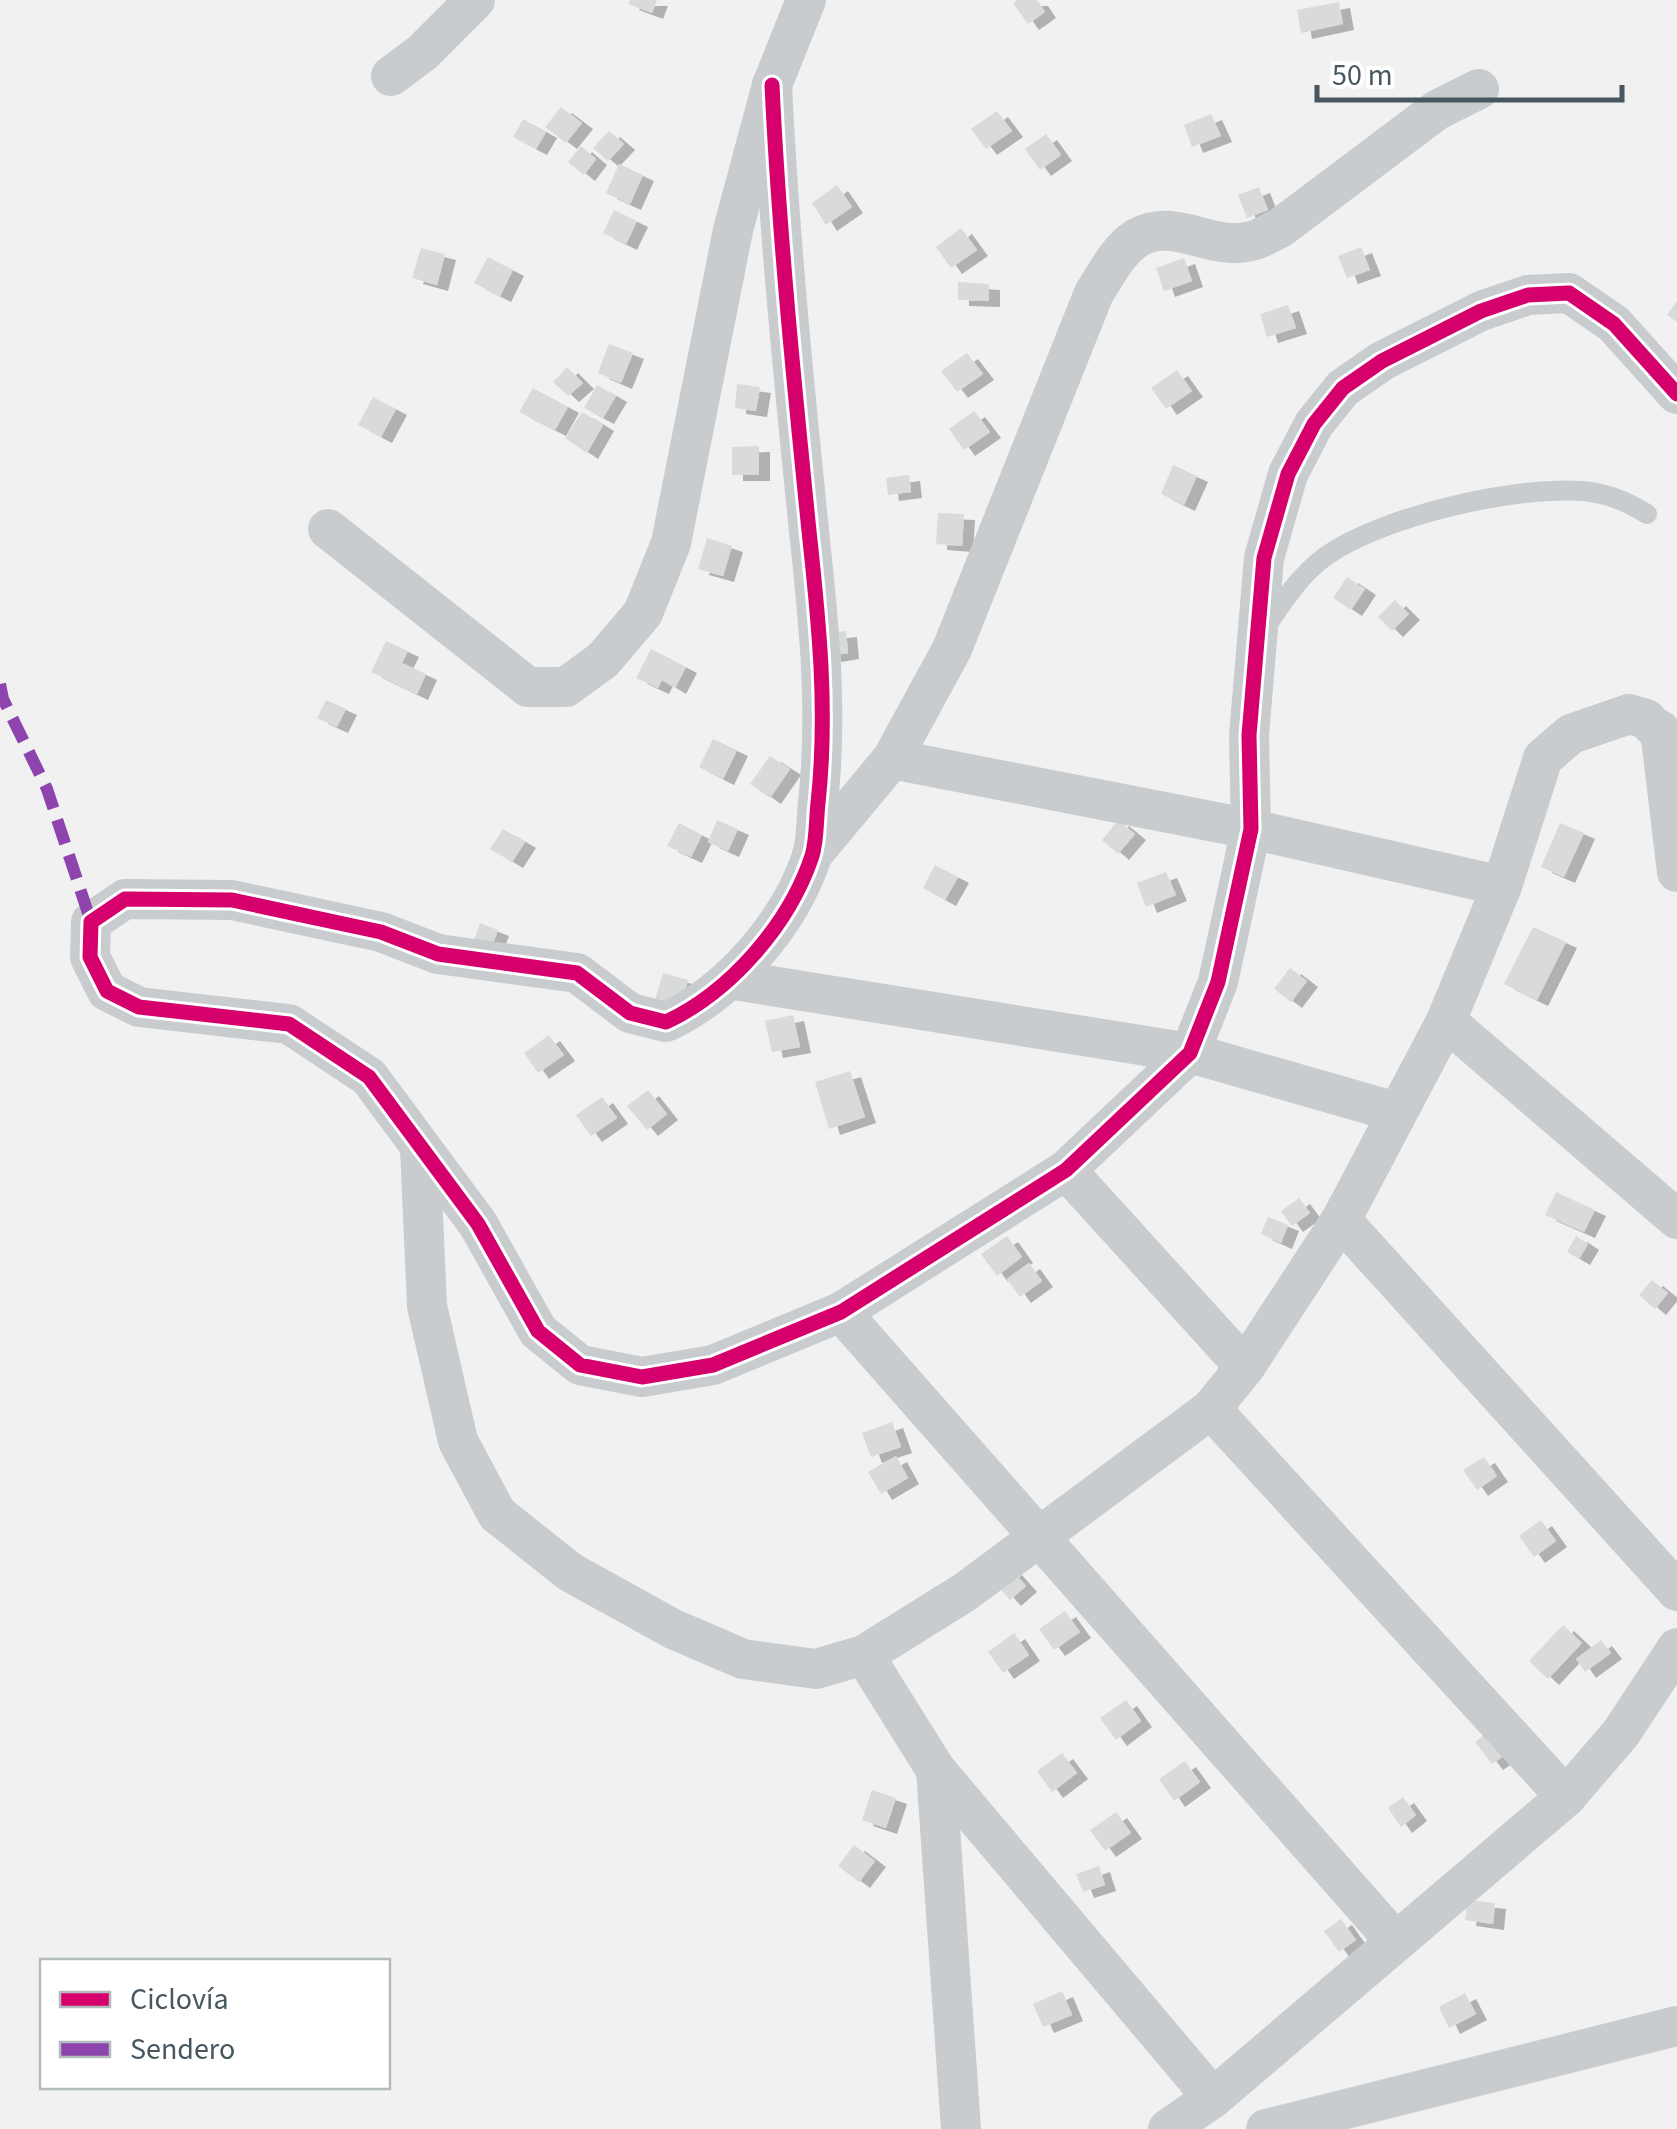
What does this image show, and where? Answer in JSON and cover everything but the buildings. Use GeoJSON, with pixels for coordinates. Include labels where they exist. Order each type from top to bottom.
{"type":"FeatureCollection","features":[{"type":"Feature","properties":{"kind":"street"},"geometry":{"type":"LineString","coordinates":[[391,76],[424,52],[474,0]]}},
{"type":"Feature","properties":{"kind":"street"},"geometry":{"type":"LineString","coordinates":[[328,529],[528,687],[566,687],[603,660],[643,613],[671,543],[733,230],[772,85],[806,0]]}},
{"type":"Feature","properties":{"kind":"street"},"geometry":{"type":"LineString","coordinates":[[772,85],[777,200],[822,649],[823,755],[812,855]]}},
{"type":"Feature","properties":{"kind":"street"},"geometry":{"type":"LineString","coordinates":[[1479,89],[1437,110],[1280,228],[1250,242],[1216,242],[1158,230],[1135,239],[1116,258],[1094,294],[952,650],[892,759],[812,855],[778,921],[734,980],[704,1004],[666,1022],[630,1013],[577,974],[438,954],[380,932],[232,900],[125,899],[91,922],[90,957],[106,991],[139,1007],[289,1024],[369,1077],[478,1224],[538,1331],[580,1365],[642,1376],[713,1365],[841,1312],[1066,1170],[1190,1053],[1218,982],[1252,829],[1249,736],[1264,558],[1288,474],[1314,424],[1343,388],[1382,361],[1481,310],[1528,295],[1569,292],[1614,324],[1677,394]]}},
{"type":"Feature","properties":{"kind":"street"},"geometry":{"type":"LineString","coordinates":[[420,1148],[427,1306],[458,1441],[497,1514],[570,1572],[673,1629],[743,1658],[816,1669],[864,1655],[965,1592],[1211,1409],[1245,1367],[1341,1220],[1446,1021],[1502,886],[1543,758],[1571,734],[1604,720],[1629,714],[1646,719],[1668,741],[1677,872]]}},
{"type":"Feature","properties":{"kind":"street"},"geometry":{"type":"LineString","coordinates":[[892,759],[1252,829],[1502,886]]}},
{"type":"Feature","properties":{"kind":"street"},"geometry":{"type":"LineString","coordinates":[[734,980],[1190,1053],[1396,1112]]}},
{"type":"Feature","properties":{"kind":"street"},"geometry":{"type":"LineString","coordinates":[[1446,1021],[1677,1219]]}},
{"type":"Feature","properties":{"kind":"street"},"geometry":{"type":"LineString","coordinates":[[1066,1170],[1245,1367]]}},
{"type":"Feature","properties":{"kind":"street"},"geometry":{"type":"LineString","coordinates":[[1341,1220],[1677,1591]]}},
{"type":"Feature","properties":{"kind":"street"},"geometry":{"type":"LineString","coordinates":[[841,1312],[1396,1942]]}},
{"type":"Feature","properties":{"kind":"street"},"geometry":{"type":"LineString","coordinates":[[1211,1409],[1566,1797]]}},
{"type":"Feature","properties":{"kind":"street"},"geometry":{"type":"LineString","coordinates":[[1168,2129],[1212,2098],[1566,1797],[1621,1733],[1677,1648]]}},
{"type":"Feature","properties":{"kind":"street"},"geometry":{"type":"LineString","coordinates":[[864,1655],[936,1770],[1212,2098]]}},
{"type":"Feature","properties":{"kind":"street"},"geometry":{"type":"LineString","coordinates":[[936,1770],[961,2129]]}},
{"type":"Feature","properties":{"kind":"street"},"geometry":{"type":"LineString","coordinates":[[1277,2128],[1677,2026]]}},
{"type":"Feature","properties":{"kind":"lane"},"geometry":{"type":"LineString","coordinates":[[1254,642],[1298,580],[1328,555],[1373,532],[1470,500],[1583,491],[1624,500],[1647,514]]}},
{"type":"Feature","properties":{"kind":"marked path"},"geometry":{"type":"LineString","coordinates":[[0,684],[3,699],[47,789],[91,922]]}},
{"type":"Feature","properties":{"kind":"cycle path"},"geometry":{"type":"LineString","coordinates":[[772,85],[822,701],[821,769],[812,856],[802,882],[773,931],[713,993],[666,1022],[630,1013],[577,973],[438,954],[381,932],[232,900],[125,899],[91,922],[90,957],[107,991],[139,1007],[289,1024],[369,1077],[478,1224],[538,1331],[580,1365],[642,1377],[713,1365],[841,1312],[1066,1170],[1190,1053],[1218,982],[1251,829],[1249,735],[1264,558],[1288,474],[1314,424],[1343,388],[1382,361],[1481,311],[1528,295],[1569,293],[1614,324],[1677,394]]}}]}
